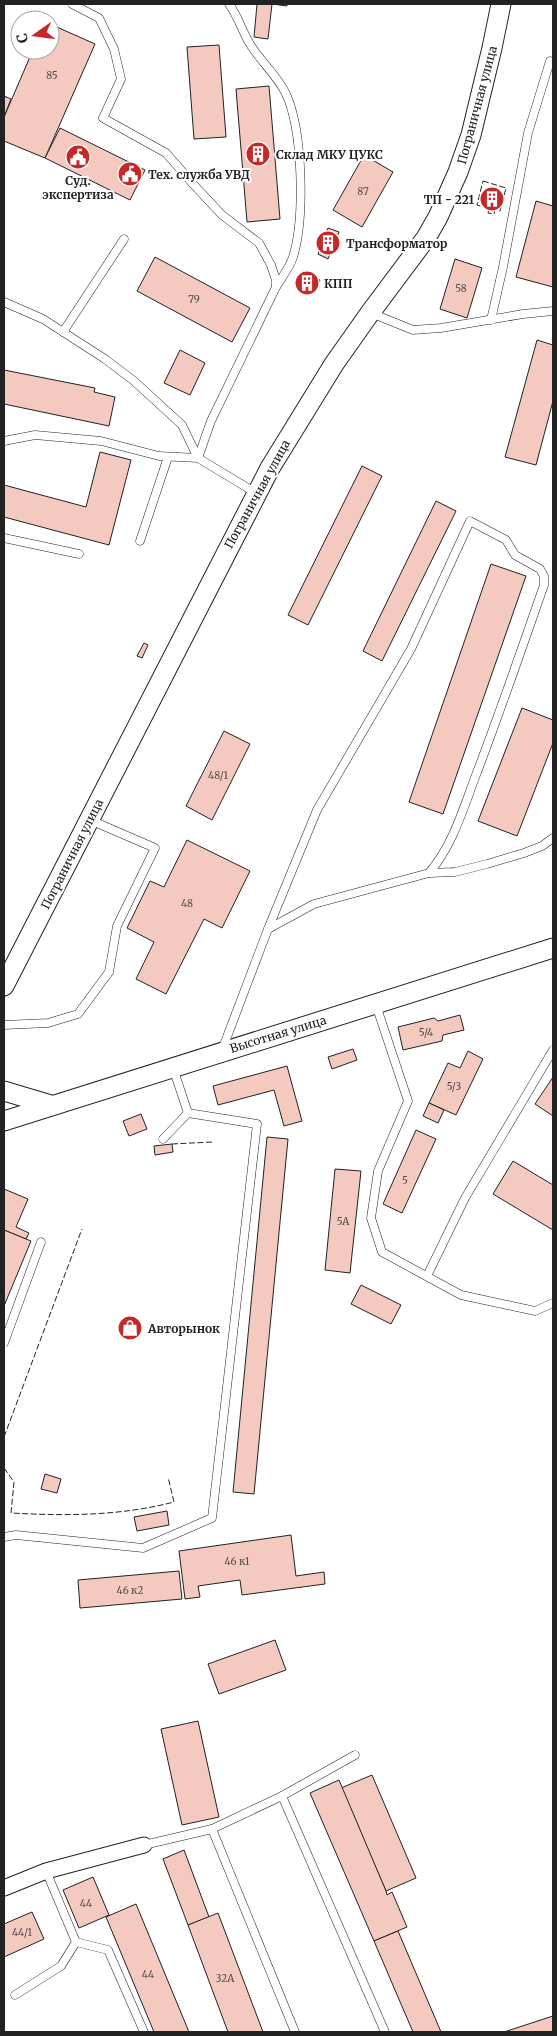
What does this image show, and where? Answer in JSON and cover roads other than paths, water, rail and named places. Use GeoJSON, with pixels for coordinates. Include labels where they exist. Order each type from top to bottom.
{"type":"FeatureCollection","features":[{"type":"Feature","properties":{"kind":"street","name":"Пограничная улица"},"geometry":{"type":"LineString","coordinates":[[4,986],[256,494],[311,400],[370,312],[426,238],[448,196],[467,147],[475,120],[501,5]]}},
{"type":"Feature","properties":{"kind":"street","name":"Высотная улица"},"geometry":{"type":"LineString","coordinates":[[4,1121],[553,948]]}},
{"type":"Feature","properties":{"kind":"street"},"geometry":{"type":"LineString","coordinates":[[4,1091],[51,1105]]}},
{"type":"Feature","properties":{"kind":"street"},"geometry":{"type":"LineString","coordinates":[[4,1888],[46,1871],[144,1845]]}},
{"type":"Feature","properties":{"kind":"lane"},"geometry":{"type":"LineString","coordinates":[[72,4],[99,18],[114,49],[122,79],[103,118],[166,152],[222,214],[259,243],[271,265],[276,280],[276,287]]}},
{"type":"Feature","properties":{"kind":"lane"},"geometry":{"type":"LineString","coordinates":[[198,458],[211,421],[276,287],[292,260],[297,238],[300,177],[295,130],[284,91],[258,57],[246,37],[236,13],[228,4]]}},
{"type":"Feature","properties":{"kind":"lane"},"geometry":{"type":"LineString","coordinates":[[490,320],[503,267],[528,133],[550,61]]}},
{"type":"Feature","properties":{"kind":"lane"},"geometry":{"type":"LineString","coordinates":[[63,332],[124,239]]}},
{"type":"Feature","properties":{"kind":"lane"},"geometry":{"type":"LineString","coordinates":[[4,302],[43,320],[63,332],[105,359],[134,381],[182,425],[198,458]]}},
{"type":"Feature","properties":{"kind":"lane"},"geometry":{"type":"LineString","coordinates":[[370,312],[413,330],[441,328],[553,311]]}},
{"type":"Feature","properties":{"kind":"lane"},"geometry":{"type":"LineString","coordinates":[[4,441],[35,435],[101,441],[168,457],[198,458],[256,494]]}},
{"type":"Feature","properties":{"kind":"lane"},"geometry":{"type":"LineString","coordinates":[[140,541],[168,457]]}},
{"type":"Feature","properties":{"kind":"lane"},"geometry":{"type":"LineString","coordinates":[[221,1052],[268,929],[317,810],[411,649],[470,521],[506,540],[515,555],[540,569],[544,576],[544,585],[494,729],[464,807],[441,859],[429,873]]}},
{"type":"Feature","properties":{"kind":"lane"},"geometry":{"type":"LineString","coordinates":[[4,538],[79,554]]}},
{"type":"Feature","properties":{"kind":"lane"},"geometry":{"type":"LineString","coordinates":[[4,1025],[48,1024],[78,1014],[109,972],[117,926],[155,848],[90,820]]}},
{"type":"Feature","properties":{"kind":"lane"},"geometry":{"type":"LineString","coordinates":[[268,929],[314,904],[429,873],[455,872],[524,854],[542,846],[553,838]]}},
{"type":"Feature","properties":{"kind":"lane"},"geometry":{"type":"LineString","coordinates":[[376,1003],[408,1101],[378,1171],[371,1218],[382,1252],[461,1295],[535,1311],[553,1303]]}},
{"type":"Feature","properties":{"kind":"lane"},"geometry":{"type":"LineString","coordinates":[[427,1276],[465,1198],[553,1050]]}},
{"type":"Feature","properties":{"kind":"lane"},"geometry":{"type":"LineString","coordinates":[[173,1067],[188,1113]]}},
{"type":"Feature","properties":{"kind":"lane"},"geometry":{"type":"LineString","coordinates":[[162,1139],[188,1113]]}},
{"type":"Feature","properties":{"kind":"lane"},"geometry":{"type":"LineString","coordinates":[[4,1537],[16,1535],[143,1548],[212,1518],[257,1124],[188,1113]]}},
{"type":"Feature","properties":{"kind":"lane"},"geometry":{"type":"LineString","coordinates":[[4,1343],[42,1242]]}},
{"type":"Feature","properties":{"kind":"lane"},"geometry":{"type":"LineString","coordinates":[[144,1845],[212,1829],[282,1796],[355,1755]]}},
{"type":"Feature","properties":{"kind":"lane"},"geometry":{"type":"LineString","coordinates":[[282,1796],[384,2032]]}},
{"type":"Feature","properties":{"kind":"lane"},"geometry":{"type":"LineString","coordinates":[[212,1829],[295,2032]]}},
{"type":"Feature","properties":{"kind":"lane"},"geometry":{"type":"LineString","coordinates":[[46,1871],[76,1942]]}},
{"type":"Feature","properties":{"kind":"lane"},"geometry":{"type":"LineString","coordinates":[[15,1995],[61,1966],[76,1942]]}},
{"type":"Feature","properties":{"kind":"lane"},"geometry":{"type":"LineString","coordinates":[[76,1942],[108,1950],[144,2032]]}},
{"type":"Feature","properties":{"kind":"place","name":"Склад МКУ ЦУКС"},"geometry":{"type":"Point","coordinates":[258,154]}},
{"type":"Feature","properties":{"kind":"place","name":"Суд. экспертиза"},"geometry":{"type":"Point","coordinates":[78,157]}},
{"type":"Feature","properties":{"kind":"place","name":"Тех. служба УВД"},"geometry":{"type":"Point","coordinates":[130,174]}},
{"type":"Feature","properties":{"kind":"place","name":"ТП - 221"},"geometry":{"type":"Point","coordinates":[492,199]}},
{"type":"Feature","properties":{"kind":"place","name":"Трансформатор"},"geometry":{"type":"Point","coordinates":[328,243]}},
{"type":"Feature","properties":{"kind":"place","name":"КПП"},"geometry":{"type":"Point","coordinates":[307,283]}},
{"type":"Feature","properties":{"kind":"place","name":"Авторынок"},"geometry":{"type":"Point","coordinates":[130,1328]}}]}
